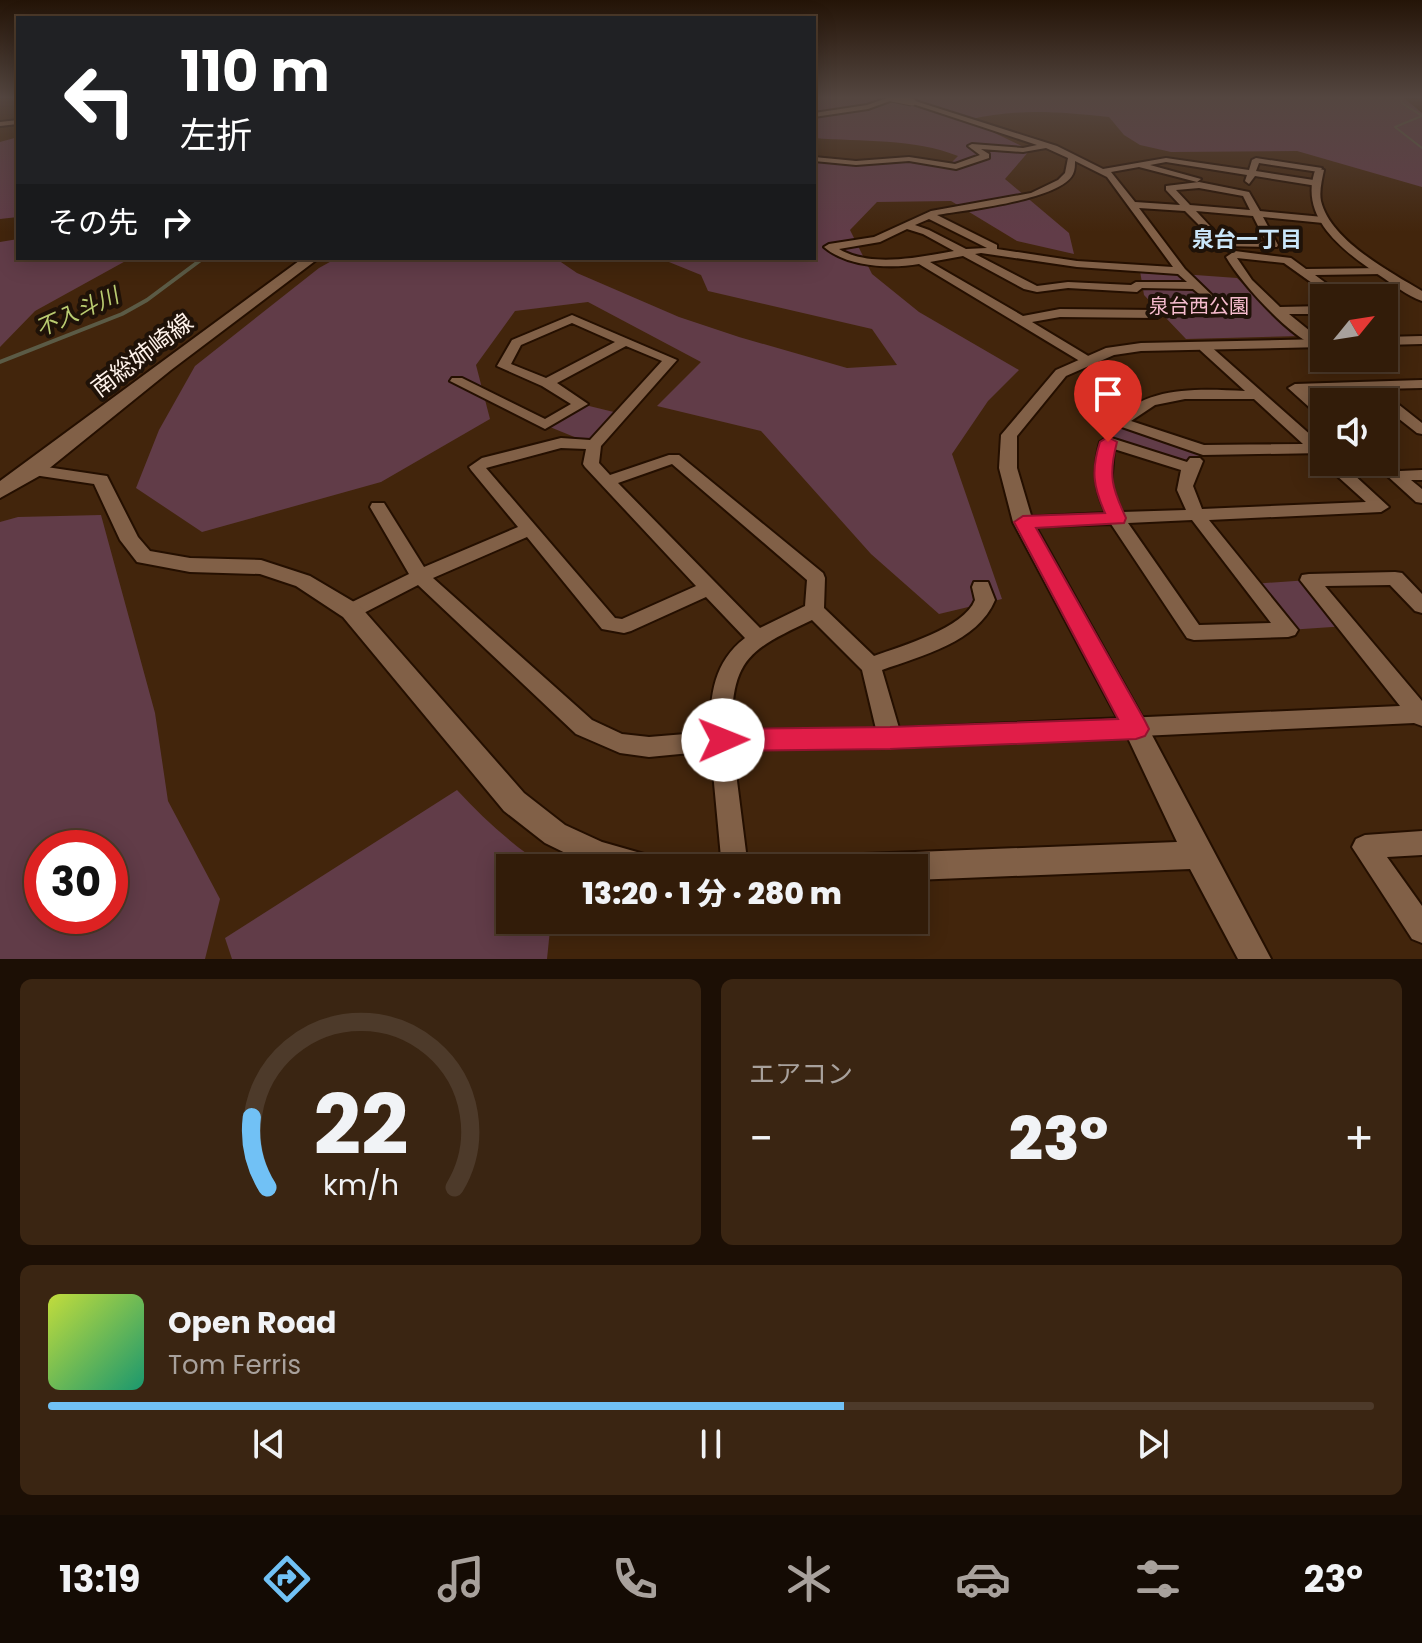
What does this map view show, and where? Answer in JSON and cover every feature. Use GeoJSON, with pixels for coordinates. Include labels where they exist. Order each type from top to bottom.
{"type":"FeatureCollection","features":[{"type":"Feature","properties":{"kind":"main road","name":"南総姉崎線"},"geometry":{"type":"LineString","coordinates":[[0,491],[33,470],[165,366],[309,260]]}},
{"type":"Feature","properties":{"kind":"street"},"geometry":{"type":"LineString","coordinates":[[1038,143],[1104,171],[1181,271],[1215,304]]}},
{"type":"Feature","properties":{"kind":"street"},"geometry":{"type":"LineString","coordinates":[[816,159],[856,163],[897,158],[961,167],[986,156],[972,146],[1028,150],[1045,145]]}},
{"type":"Feature","properties":{"kind":"street"},"geometry":{"type":"LineString","coordinates":[[1072,157],[1069,174],[1061,182],[1033,195],[929,215],[876,240],[829,247],[844,256],[899,264],[962,252],[991,251],[1061,262],[1181,271]]}},
{"type":"Feature","properties":{"kind":"street"},"geometry":{"type":"LineString","coordinates":[[1104,171],[1139,166],[1244,186],[1248,184],[1256,160],[1318,176],[1316,202],[1323,220],[1357,252],[1422,297]]}},
{"type":"Feature","properties":{"kind":"street"},"geometry":{"type":"LineString","coordinates":[[1199,185],[1241,192],[1246,194],[1256,213],[1273,245],[1220,243],[1169,188],[1199,185]]}},
{"type":"Feature","properties":{"kind":"street"},"geometry":{"type":"LineString","coordinates":[[1133,205],[1323,220]]}},
{"type":"Feature","properties":{"kind":"street"},"geometry":{"type":"LineString","coordinates":[[929,215],[993,247],[991,251]]}},
{"type":"Feature","properties":{"kind":"street"},"geometry":{"type":"LineString","coordinates":[[907,226],[926,232],[1037,289],[1068,285],[1197,286]]}},
{"type":"Feature","properties":{"kind":"street"},"geometry":{"type":"LineString","coordinates":[[1310,335],[1240,275],[1231,257],[1235,254],[1287,260],[1321,284]]}},
{"type":"Feature","properties":{"kind":"street"},"geometry":{"type":"LineString","coordinates":[[920,260],[1088,360]]}},
{"type":"Feature","properties":{"kind":"street"},"geometry":{"type":"LineString","coordinates":[[1022,320],[1060,313],[1157,314],[1141,300],[1134,268]]}},
{"type":"Feature","properties":{"kind":"street"},"geometry":{"type":"LineString","coordinates":[[1304,272],[1383,271]]}},
{"type":"Feature","properties":{"kind":"street"},"geometry":{"type":"LineString","coordinates":[[1279,311],[1310,310]]}},
{"type":"Feature","properties":{"kind":"street"},"geometry":{"type":"LineString","coordinates":[[457,381],[545,425],[581,404],[547,383],[504,366],[516,343],[572,319],[670,360],[594,445],[591,464],[758,639]]}},
{"type":"Feature","properties":{"kind":"street"},"geometry":{"type":"LineString","coordinates":[[1398,341],[1422,340]]}},
{"type":"Feature","properties":{"kind":"street"},"geometry":{"type":"LineString","coordinates":[[547,383],[624,342]]}},
{"type":"Feature","properties":{"kind":"street"},"geometry":{"type":"LineString","coordinates":[[1255,959],[1198,855],[1136,729],[1023,522],[1008,468],[1009,435],[1061,373],[1111,351],[1141,347],[1310,343]]}},
{"type":"Feature","properties":{"kind":"street"},"geometry":{"type":"LineString","coordinates":[[1204,347],[1310,443]]}},
{"type":"Feature","properties":{"kind":"street"},"geometry":{"type":"LineString","coordinates":[[1310,401],[1295,388],[1422,384]]}},
{"type":"Feature","properties":{"kind":"street"},"geometry":{"type":"LineString","coordinates":[[1365,385],[1422,430]]}},
{"type":"Feature","properties":{"kind":"street"},"geometry":{"type":"LineString","coordinates":[[1258,395],[1164,398],[1140,406],[1121,422],[1203,450],[1310,452]]}},
{"type":"Feature","properties":{"kind":"street"},"geometry":{"type":"LineString","coordinates":[[1190,468],[1108,442],[1101,466],[1103,488],[1117,518],[1194,633],[1288,630],[1198,515],[1184,492],[1186,473],[1190,468],[1203,450]]}},
{"type":"Feature","properties":{"kind":"street"},"geometry":{"type":"LineString","coordinates":[[594,445],[561,443],[487,461],[477,467],[609,624],[624,626],[708,588]]}},
{"type":"Feature","properties":{"kind":"street"},"geometry":{"type":"LineString","coordinates":[[606,482],[674,458],[816,578],[814,610],[871,666],[890,738]]}},
{"type":"Feature","properties":{"kind":"street"},"geometry":{"type":"LineString","coordinates":[[33,470],[101,480],[130,540],[144,557],[190,565],[261,567],[303,581],[351,611],[514,802],[555,834],[596,854]]}},
{"type":"Feature","properties":{"kind":"street"},"geometry":{"type":"LineString","coordinates":[[1398,476],[1422,475]]}},
{"type":"Feature","properties":{"kind":"street"},"geometry":{"type":"LineString","coordinates":[[1023,522],[1381,507],[1347,476]]}},
{"type":"Feature","properties":{"kind":"street"},"geometry":{"type":"LineString","coordinates":[[1397,476],[1422,498]]}},
{"type":"Feature","properties":{"kind":"street"},"geometry":{"type":"LineString","coordinates":[[378,507],[420,576],[584,727],[620,743],[649,747],[723,740],[890,738],[1421,715]]}},
{"type":"Feature","properties":{"kind":"street"},"geometry":{"type":"LineString","coordinates":[[351,611],[420,576],[528,530]]}},
{"type":"Feature","properties":{"kind":"street"},"geometry":{"type":"LineString","coordinates":[[1421,715],[1309,580],[1395,578],[1422,606]]}},
{"type":"Feature","properties":{"kind":"street"},"geometry":{"type":"LineString","coordinates":[[871,666],[928,645],[955,631],[982,609],[985,599],[981,587]]}},
{"type":"Feature","properties":{"kind":"street"},"geometry":{"type":"LineString","coordinates":[[734,854],[721,697],[729,669],[758,639],[814,610]]}},
{"type":"Feature","properties":{"kind":"street"},"geometry":{"type":"LineString","coordinates":[[1422,843],[1365,847],[1422,929]]}},
{"type":"Feature","properties":{"kind":"street"},"geometry":{"type":"LineString","coordinates":[[928,866],[1198,855]]}},
{"type":"Feature","properties":{"kind":"green space"},"geometry":{"type":"Polygon","coordinates":[[[0,143],[16,143],[16,217],[0,219],[0,143]]]}},
{"type":"Feature","properties":{"kind":"green space"},"geometry":{"type":"Polygon","coordinates":[[[901,143],[1015,143],[1030,150],[1005,179],[1069,233],[1074,254],[1017,241],[951,201],[877,202],[850,230],[872,274],[919,312],[1019,370],[988,401],[952,454],[1002,599],[939,614],[871,554],[761,431],[657,406],[701,362],[588,302],[515,311],[476,365],[490,419],[381,482],[202,532],[136,488],[159,430],[195,366],[319,268],[333,260],[558,260],[577,273],[679,317],[739,337],[847,368],[897,365],[872,329],[708,291],[701,275],[664,260],[816,260],[816,162],[951,163],[958,156],[901,143]]]}},
{"type":"Feature","properties":{"kind":"green space"},"geometry":{"type":"Polygon","coordinates":[[[1136,143],[1422,143],[1422,187],[1297,151],[1171,152],[1136,143]]]}},
{"type":"Feature","properties":{"kind":"green space"},"geometry":{"type":"Polygon","coordinates":[[[16,239],[16,260],[127,260],[35,311],[0,347],[0,242],[16,239]]]}},
{"type":"Feature","properties":{"kind":"green space","name":"泉台西公園"},"geometry":{"type":"Polygon","coordinates":[[[1140,271],[1237,278],[1301,336],[1186,339],[1144,295],[1140,271]]]}},
{"type":"Feature","properties":{"kind":"green space"},"geometry":{"type":"Polygon","coordinates":[[[581,404],[622,414],[594,445],[545,425],[581,404]]]}},
{"type":"Feature","properties":{"kind":"green space"},"geometry":{"type":"Polygon","coordinates":[[[1121,422],[1203,450],[1190,468],[1108,442],[1121,422]]]}},
{"type":"Feature","properties":{"kind":"green space"},"geometry":{"type":"Polygon","coordinates":[[[101,515],[155,713],[168,801],[220,899],[205,959],[0,959],[0,522],[18,517],[101,515]]]}},
{"type":"Feature","properties":{"kind":"green space"},"geometry":{"type":"Polygon","coordinates":[[[1309,580],[1347,626],[1288,630],[1252,584],[1309,580]]]}},
{"type":"Feature","properties":{"kind":"green space"},"geometry":{"type":"Polygon","coordinates":[[[457,790],[527,854],[496,854],[496,934],[550,934],[547,959],[232,959],[225,938],[457,790]]]}},
{"type":"Feature","properties":{"kind":"waterway"},"geometry":{"type":"LineString","coordinates":[[1415,143],[1422,148]]}},
{"type":"Feature","properties":{"kind":"waterway","name":"不入斗川"},"geometry":{"type":"LineString","coordinates":[[0,362],[122,314],[147,300],[201,260]]}},
{"type":"Feature","properties":{"kind":"district","name":"泉台一丁目"},"geometry":{"type":"Point","coordinates":[1247,239]}},
{"type":"Feature","properties":{"kind":"route"},"geometry":{"type":"LineString","coordinates":[[723,740],[890,738],[1136,729],[1023,522],[1117,518],[1103,488],[1101,466],[1108,442]]}}]}
